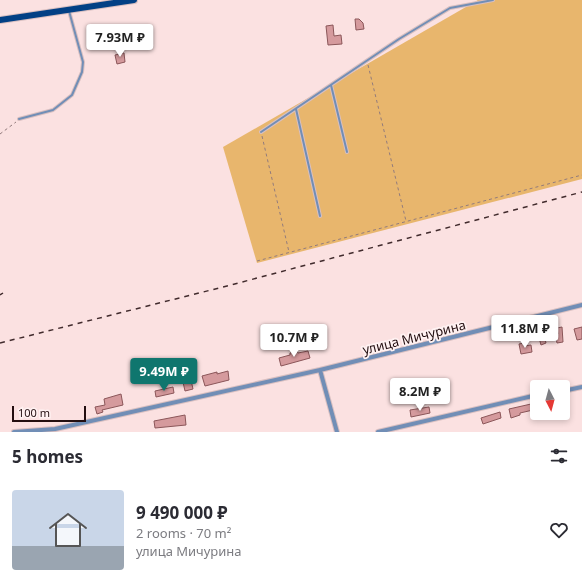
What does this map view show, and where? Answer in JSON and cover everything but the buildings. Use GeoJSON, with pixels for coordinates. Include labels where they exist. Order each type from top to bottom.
{"type":"FeatureCollection","features":[{"type":"Feature","properties":{"kind":"main road"},"geometry":{"type":"LineString","coordinates":[[0,20],[134,0]]}},
{"type":"Feature","properties":{"kind":"street","name":"улица Мичурина"},"geometry":{"type":"LineString","coordinates":[[14,432],[55,429],[320,370],[582,305]]}},
{"type":"Feature","properties":{"kind":"street"},"geometry":{"type":"LineString","coordinates":[[320,370],[337,432]]}},
{"type":"Feature","properties":{"kind":"street"},"geometry":{"type":"LineString","coordinates":[[570,389],[582,387]]}},
{"type":"Feature","properties":{"kind":"street"},"geometry":{"type":"LineString","coordinates":[[378,432],[530,397]]}},
{"type":"Feature","properties":{"kind":"lane"},"geometry":{"type":"LineString","coordinates":[[261,132],[399,39],[450,8],[493,0]]}},
{"type":"Feature","properties":{"kind":"lane"},"geometry":{"type":"LineString","coordinates":[[20,119],[53,110],[72,95],[82,72],[83,62],[69,9]]}},
{"type":"Feature","properties":{"kind":"lane"},"geometry":{"type":"LineString","coordinates":[[331,85],[347,152]]}},
{"type":"Feature","properties":{"kind":"lane"},"geometry":{"type":"LineString","coordinates":[[296,109],[320,216]]}},
{"type":"Feature","properties":{"kind":"path"},"geometry":{"type":"LineString","coordinates":[[367,61],[406,222]]}},
{"type":"Feature","properties":{"kind":"path"},"geometry":{"type":"LineString","coordinates":[[0,134],[20,119]]}},
{"type":"Feature","properties":{"kind":"path"},"geometry":{"type":"LineString","coordinates":[[261,132],[289,253]]}},
{"type":"Feature","properties":{"kind":"path"},"geometry":{"type":"LineString","coordinates":[[257,261],[582,174]]}},
{"type":"Feature","properties":{"kind":"shaded area"},"geometry":{"type":"Polygon","coordinates":[[[478,0],[582,0],[582,179],[257,263],[223,147],[478,0]]]}},
{"type":"Feature","properties":{"kind":"railway"},"geometry":{"type":"LineString","coordinates":[[0,343],[227,286],[582,192]]}}]}
